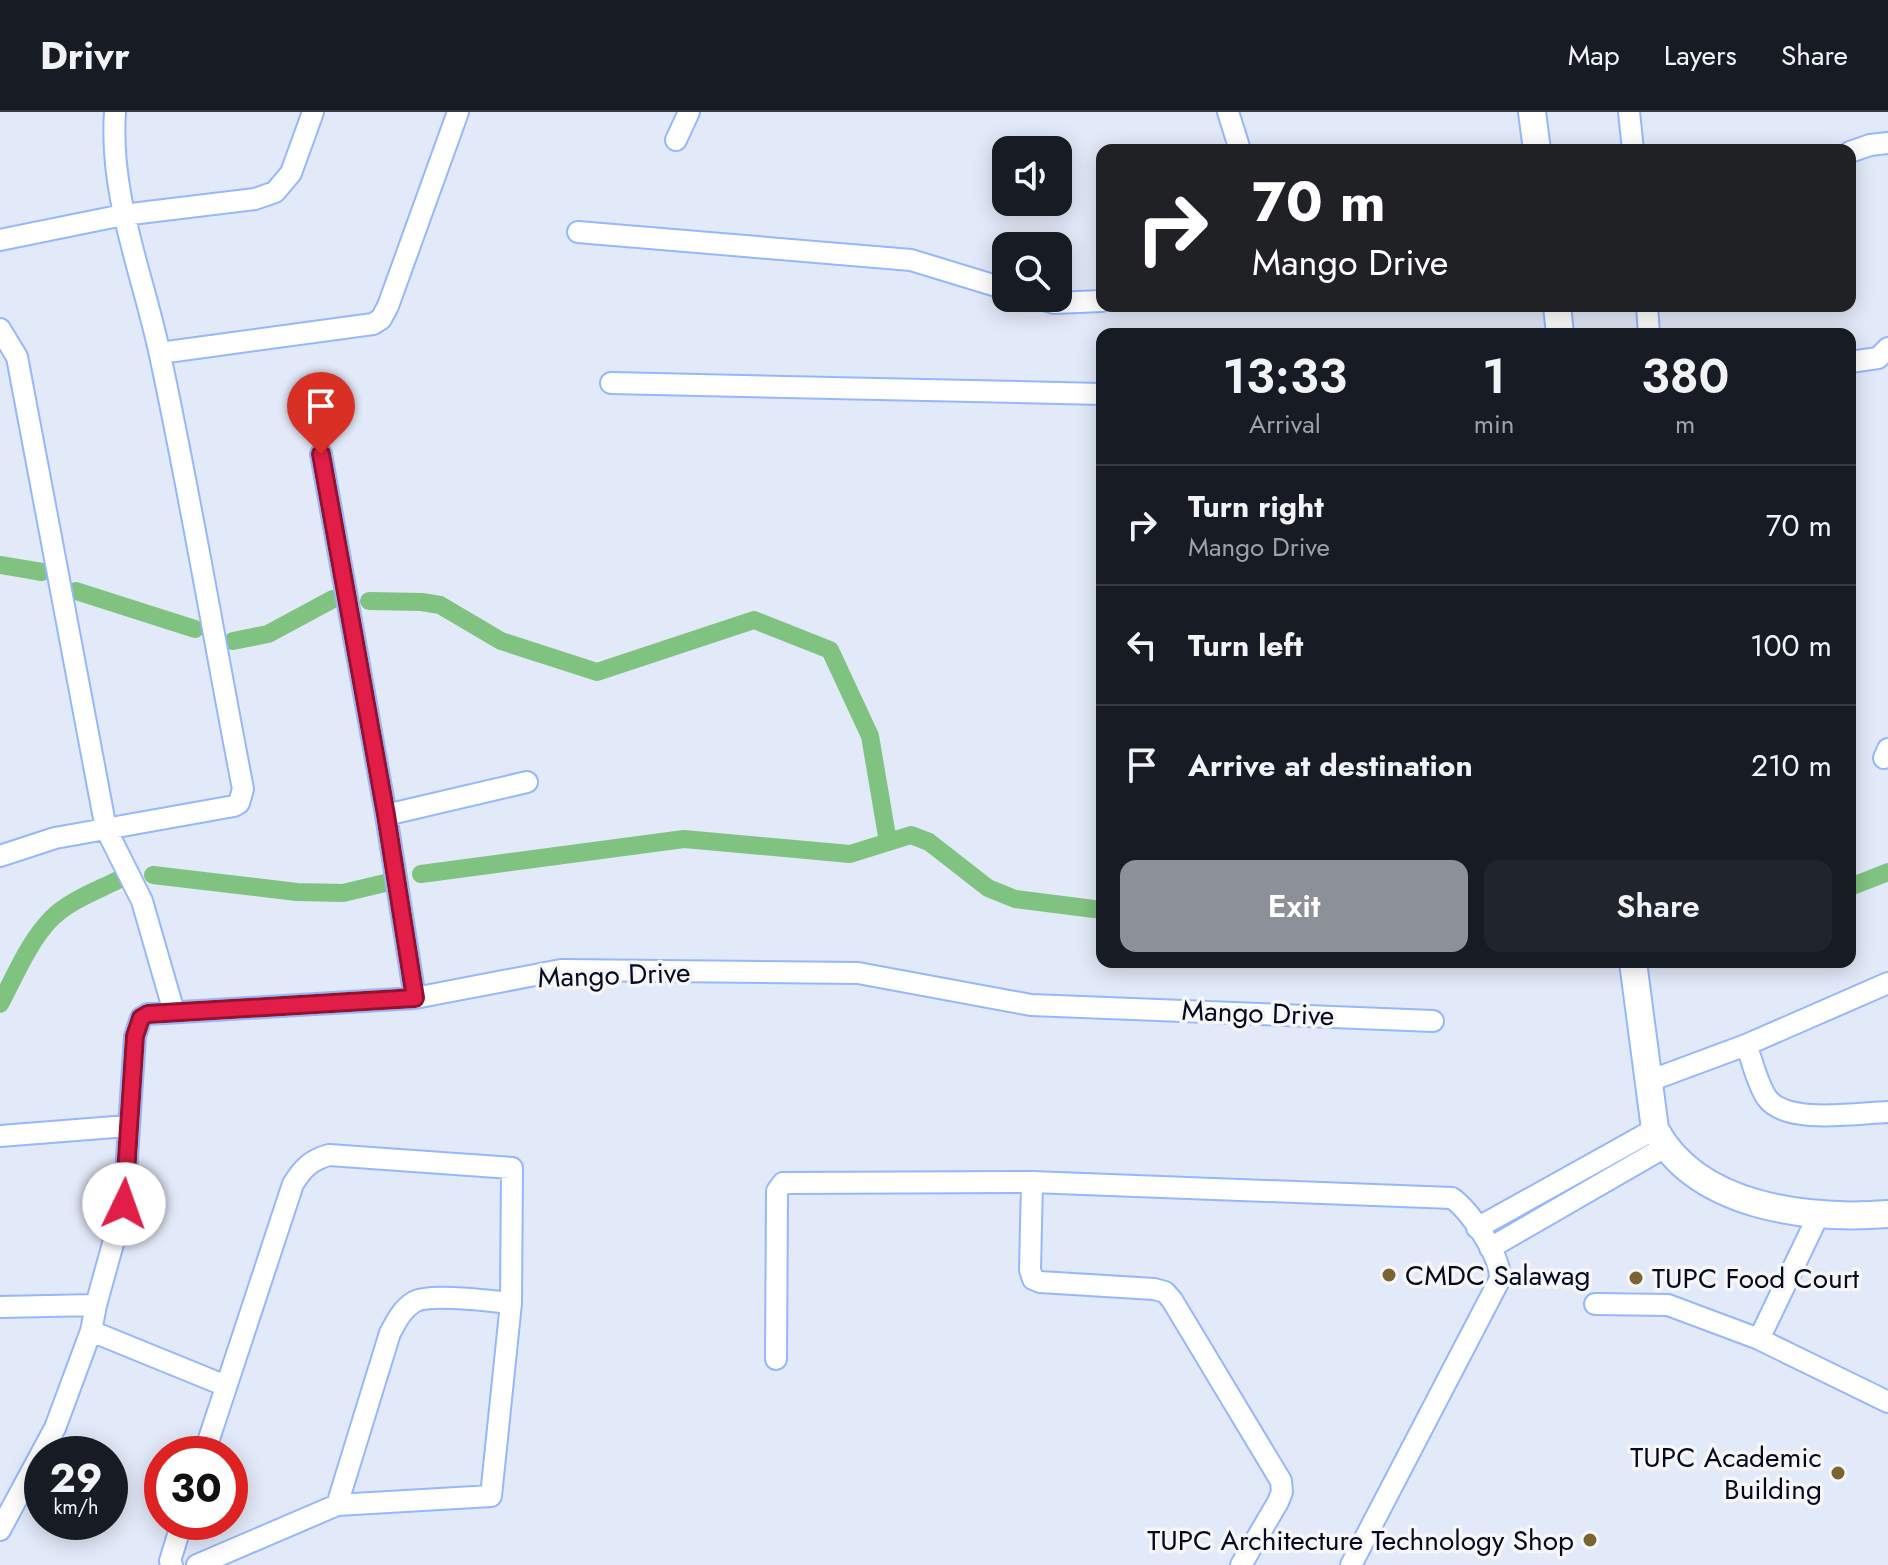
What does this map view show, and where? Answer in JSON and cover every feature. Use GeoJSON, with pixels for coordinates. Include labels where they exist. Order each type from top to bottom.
{"type":"FeatureCollection","features":[{"type":"Feature","properties":{"kind":"main road"},"geometry":{"type":"LineString","coordinates":[[1532,112],[1536,144]]}},
{"type":"Feature","properties":{"kind":"main road"},"geometry":{"type":"LineString","coordinates":[[1634,968],[1660,1138],[1706,1184],[1763,1205],[1819,1214],[1888,1214]]}},
{"type":"Feature","properties":{"kind":"street"},"geometry":{"type":"LineString","coordinates":[[0,856],[55,838],[234,806],[239,803],[243,789],[160,353],[123,215],[115,112]]}},
{"type":"Feature","properties":{"kind":"street"},"geometry":{"type":"LineString","coordinates":[[0,240],[123,215],[255,199],[275,192],[291,173],[313,112]]}},
{"type":"Feature","properties":{"kind":"street"},"geometry":{"type":"LineString","coordinates":[[160,353],[373,324],[381,319],[458,112]]}},
{"type":"Feature","properties":{"kind":"street"},"geometry":{"type":"LineString","coordinates":[[676,140],[689,112]]}},
{"type":"Feature","properties":{"kind":"street"},"geometry":{"type":"LineString","coordinates":[[1228,112],[1238,144]]}},
{"type":"Feature","properties":{"kind":"street"},"geometry":{"type":"LineString","coordinates":[[1629,112],[1632,144]]}},
{"type":"Feature","properties":{"kind":"street"},"geometry":{"type":"LineString","coordinates":[[1856,150],[1888,143]]}},
{"type":"Feature","properties":{"kind":"street"},"geometry":{"type":"LineString","coordinates":[[578,232],[911,260],[992,285]]}},
{"type":"Feature","properties":{"kind":"street"},"geometry":{"type":"LineString","coordinates":[[1072,302],[1096,301]]}},
{"type":"Feature","properties":{"kind":"street"},"geometry":{"type":"LineString","coordinates":[[0,329],[17,357],[106,829],[142,901],[174,1012]]}},
{"type":"Feature","properties":{"kind":"street"},"geometry":{"type":"LineString","coordinates":[[1856,361],[1878,358],[1888,348]]}},
{"type":"Feature","properties":{"kind":"street"},"geometry":{"type":"LineString","coordinates":[[611,383],[1096,394]]}},
{"type":"Feature","properties":{"kind":"street"},"geometry":{"type":"LineString","coordinates":[[321,454],[386,815],[415,998]]}},
{"type":"Feature","properties":{"kind":"street"},"geometry":{"type":"LineString","coordinates":[[386,815],[527,782]]}},
{"type":"Feature","properties":{"kind":"street","name":"Mango Drive"},"geometry":{"type":"LineString","coordinates":[[1,1527],[55,1428],[91,1331],[124,1204],[127,1126],[137,1027],[141,1018],[148,1014],[415,998],[561,970],[858,973],[1031,1005],[1433,1021]]}},
{"type":"Feature","properties":{"kind":"street"},"geometry":{"type":"LineString","coordinates":[[1649,1081],[1746,1045],[1888,983]]}},
{"type":"Feature","properties":{"kind":"street"},"geometry":{"type":"LineString","coordinates":[[1746,1045],[1767,1099],[1781,1110],[1804,1115],[1888,1112]]}},
{"type":"Feature","properties":{"kind":"street"},"geometry":{"type":"LineString","coordinates":[[0,1136],[127,1126]]}},
{"type":"Feature","properties":{"kind":"street"},"geometry":{"type":"LineString","coordinates":[[1477,1228],[1660,1138]]}},
{"type":"Feature","properties":{"kind":"street"},"geometry":{"type":"LineString","coordinates":[[1490,1248],[1660,1138]]}},
{"type":"Feature","properties":{"kind":"street"},"geometry":{"type":"LineString","coordinates":[[197,1565],[337,1505],[491,1496],[511,1303],[512,1168],[329,1155],[314,1159],[293,1184],[210,1436]]}},
{"type":"Feature","properties":{"kind":"street"},"geometry":{"type":"LineString","coordinates":[[1032,1182],[1030,1270],[1033,1279],[1165,1292],[1281,1481],[1282,1492],[1278,1502],[1241,1565]]}},
{"type":"Feature","properties":{"kind":"street"},"geometry":{"type":"LineString","coordinates":[[776,1359],[777,1191],[783,1183],[1032,1182],[1452,1198],[1462,1205],[1490,1248],[1500,1269],[1496,1288],[1351,1565]]}},
{"type":"Feature","properties":{"kind":"street"},"geometry":{"type":"LineString","coordinates":[[1759,1339],[1819,1214]]}},
{"type":"Feature","properties":{"kind":"street"},"geometry":{"type":"LineString","coordinates":[[337,1505],[390,1333],[401,1313],[415,1301],[430,1298],[511,1303]]}},
{"type":"Feature","properties":{"kind":"street"},"geometry":{"type":"LineString","coordinates":[[1595,1304],[1668,1305],[1759,1339],[1888,1402]]}},
{"type":"Feature","properties":{"kind":"street"},"geometry":{"type":"LineString","coordinates":[[0,1307],[96,1305]]}},
{"type":"Feature","properties":{"kind":"street"},"geometry":{"type":"LineString","coordinates":[[91,1331],[226,1386]]}},
{"type":"Feature","properties":{"kind":"street"},"geometry":{"type":"LineString","coordinates":[[172,1565],[170,1561],[176,1540]]}},
{"type":"Feature","properties":{"kind":"waterway"},"geometry":{"type":"LineString","coordinates":[[0,565],[42,572]]}},
{"type":"Feature","properties":{"kind":"waterway"},"geometry":{"type":"LineString","coordinates":[[76,591],[195,629]]}},
{"type":"Feature","properties":{"kind":"waterway"},"geometry":{"type":"LineString","coordinates":[[233,641],[268,634],[333,599]]}},
{"type":"Feature","properties":{"kind":"waterway"},"geometry":{"type":"LineString","coordinates":[[369,601],[440,605],[501,641],[597,672],[754,620],[830,650],[870,736],[888,842]]}},
{"type":"Feature","properties":{"kind":"waterway"},"geometry":{"type":"LineString","coordinates":[[421,874],[684,839],[850,854],[911,835],[929,842],[988,888],[1015,899],[1096,909]]}},
{"type":"Feature","properties":{"kind":"waterway"},"geometry":{"type":"LineString","coordinates":[[1856,885],[1888,872]]}},
{"type":"Feature","properties":{"kind":"waterway"},"geometry":{"type":"LineString","coordinates":[[153,875],[297,892],[343,893],[385,883]]}},
{"type":"Feature","properties":{"kind":"waterway"},"geometry":{"type":"LineString","coordinates":[[0,1004],[29,948],[52,918],[75,901],[118,880]]}},
{"type":"Feature","properties":{"kind":"place","name":"CMDC Salawag"},"geometry":{"type":"Point","coordinates":[1389,1275]}},
{"type":"Feature","properties":{"kind":"place","name":"TUPC Food Court"},"geometry":{"type":"Point","coordinates":[1636,1278]}},
{"type":"Feature","properties":{"kind":"place","name":"TUPC Academic Building"},"geometry":{"type":"Point","coordinates":[1838,1473]}},
{"type":"Feature","properties":{"kind":"place","name":"TUPC Architecture Technology Shop"},"geometry":{"type":"Point","coordinates":[1590,1540]}},
{"type":"Feature","properties":{"kind":"route"},"geometry":{"type":"LineString","coordinates":[[124,1204],[135,1036],[141,1018],[148,1014],[415,998],[386,815],[321,454]]}}]}
